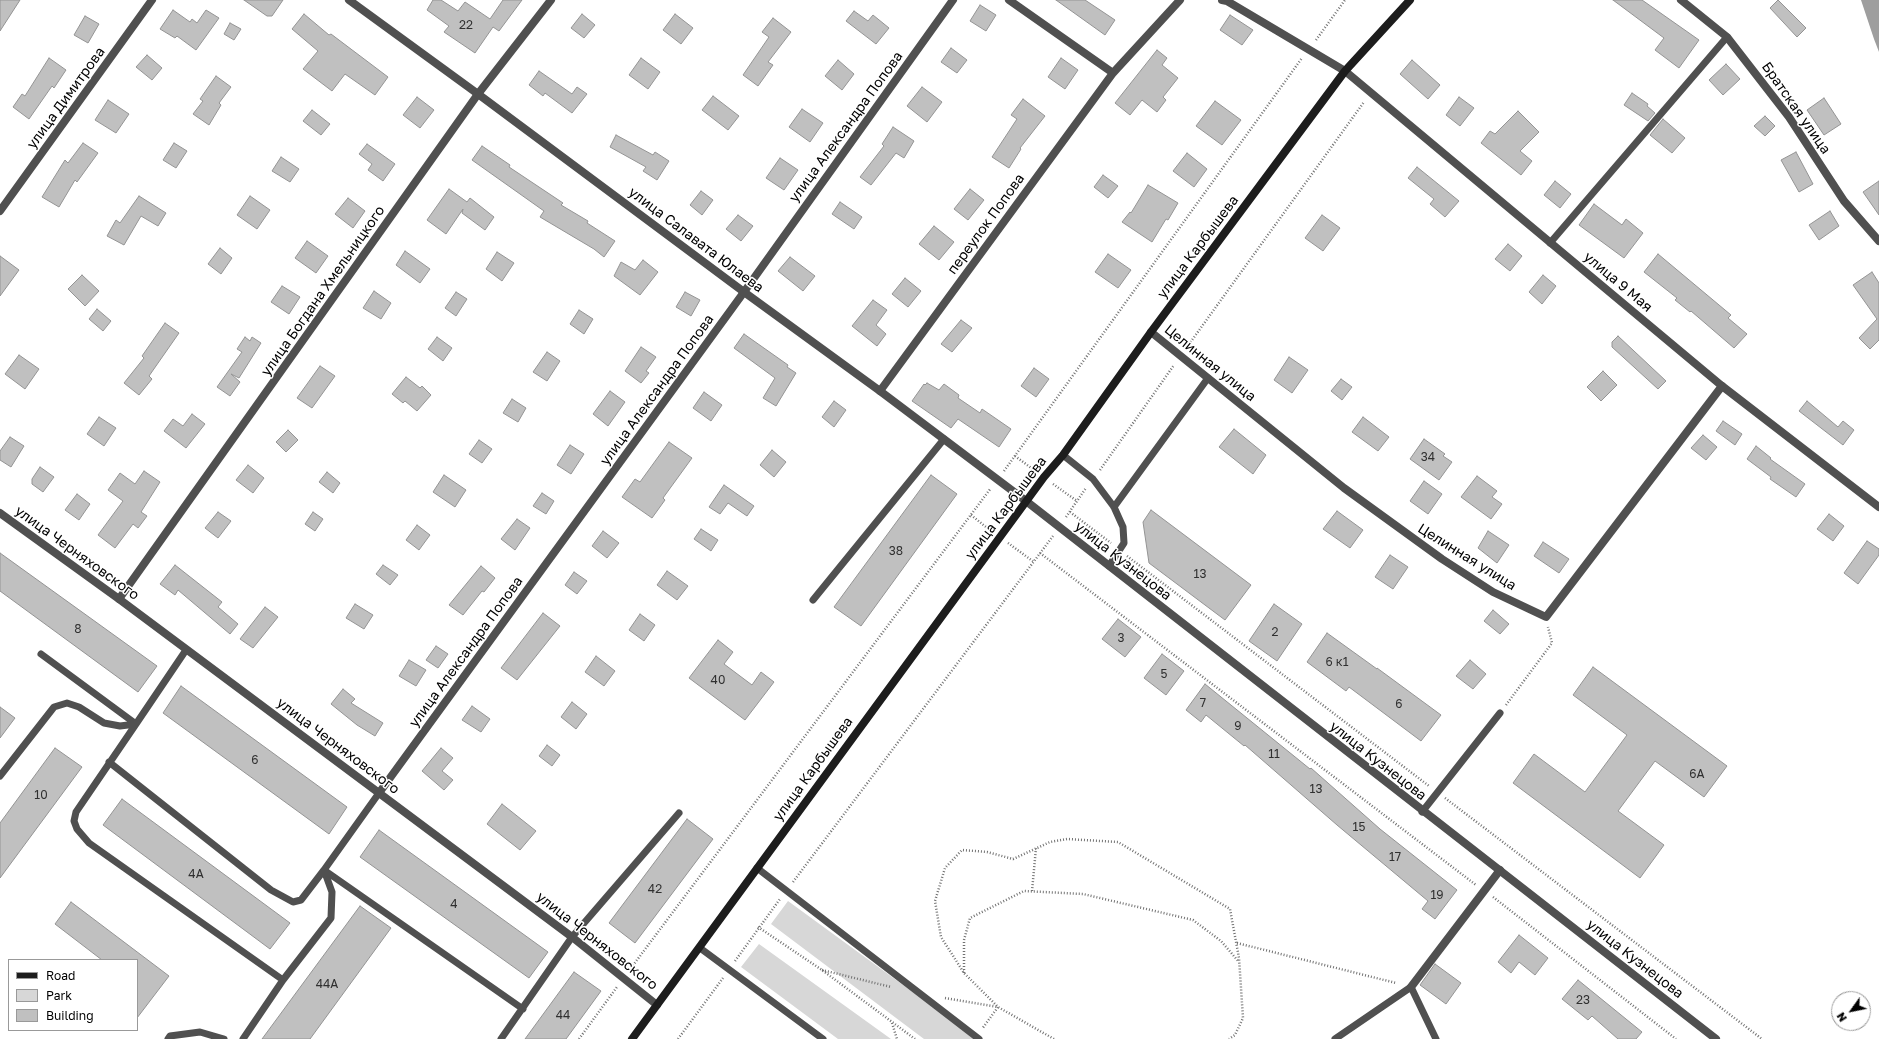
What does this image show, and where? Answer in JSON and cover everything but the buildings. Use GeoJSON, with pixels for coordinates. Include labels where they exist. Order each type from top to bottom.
{"type":"FeatureCollection","features":[{"type":"Feature","properties":{"kind":"main road","name":"улица Карбышева"},"geometry":{"type":"LineString","coordinates":[[632,1039],[1026,501],[1063,455],[1345,71],[1410,0]]}},
{"type":"Feature","properties":{"kind":"street","name":"улица Димитрова"},"geometry":{"type":"LineString","coordinates":[[0,211],[152,0]]}},
{"type":"Feature","properties":{"kind":"street","name":"улица Салавата Юлаева"},"geometry":{"type":"LineString","coordinates":[[349,0],[744,292],[880,390],[1026,501]]}},
{"type":"Feature","properties":{"kind":"street","name":"улица Богдана Хмельницкого"},"geometry":{"type":"LineString","coordinates":[[119,599],[478,94],[551,0]]}},
{"type":"Feature","properties":{"kind":"street","name":"улица Александра Попова"},"geometry":{"type":"LineString","coordinates":[[379,793],[744,292],[953,0]]}},
{"type":"Feature","properties":{"kind":"street"},"geometry":{"type":"LineString","coordinates":[[1009,0],[1113,73]]}},
{"type":"Feature","properties":{"kind":"street","name":"переулок Попова"},"geometry":{"type":"LineString","coordinates":[[880,390],[1113,73],[1180,0]]}},
{"type":"Feature","properties":{"kind":"street","name":"улица 9 Мая"},"geometry":{"type":"LineString","coordinates":[[1222,0],[1227,0],[1310,48],[1345,71],[1722,386],[1879,507]]}},
{"type":"Feature","properties":{"kind":"street","name":"Братская улица"},"geometry":{"type":"LineString","coordinates":[[1682,0],[1727,37],[1789,117],[1844,202],[1879,241]]}},
{"type":"Feature","properties":{"kind":"street","name":"Целинная улица"},"geometry":{"type":"LineString","coordinates":[[1152,332],[1344,488],[1442,559],[1492,592],[1546,617]]}},
{"type":"Feature","properties":{"kind":"street"},"geometry":{"type":"LineString","coordinates":[[1546,617],[1722,386]]}},
{"type":"Feature","properties":{"kind":"street","name":"улица Кузнецова"},"geometry":{"type":"LineString","coordinates":[[1026,501],[1422,812],[1500,870],[1716,1039]]}},
{"type":"Feature","properties":{"kind":"street","name":"улица Черняховского"},"geometry":{"type":"LineString","coordinates":[[0,513],[119,599],[572,937],[656,1005]]}},
{"type":"Feature","properties":{"kind":"street"},"geometry":{"type":"LineString","coordinates":[[1410,987],[1500,870]]}},
{"type":"Feature","properties":{"kind":"lane"},"geometry":{"type":"LineString","coordinates":[[1550,243],[1727,37]]}},
{"type":"Feature","properties":{"kind":"lane"},"geometry":{"type":"LineString","coordinates":[[1114,507],[1208,378]]}},
{"type":"Feature","properties":{"kind":"lane"},"geometry":{"type":"LineString","coordinates":[[813,600],[944,439]]}},
{"type":"Feature","properties":{"kind":"lane"},"geometry":{"type":"LineString","coordinates":[[1063,455],[1093,479],[1114,507],[1123,527],[1124,543],[1109,566]]}},
{"type":"Feature","properties":{"kind":"lane"},"geometry":{"type":"LineString","coordinates":[[186,650],[76,812],[74,821],[77,829],[89,843],[283,980]]}},
{"type":"Feature","properties":{"kind":"lane"},"geometry":{"type":"LineString","coordinates":[[41,654],[136,724]]}},
{"type":"Feature","properties":{"kind":"lane"},"geometry":{"type":"LineString","coordinates":[[0,776],[54,706],[67,704],[78,707],[104,723],[120,726],[136,724]]}},
{"type":"Feature","properties":{"kind":"lane"},"geometry":{"type":"LineString","coordinates":[[1422,812],[1500,713]]}},
{"type":"Feature","properties":{"kind":"lane"},"geometry":{"type":"LineString","coordinates":[[109,762],[271,890],[294,902],[301,900],[379,793]]}},
{"type":"Feature","properties":{"kind":"lane"},"geometry":{"type":"LineString","coordinates":[[501,1039],[572,937],[679,814]]}},
{"type":"Feature","properties":{"kind":"lane"},"geometry":{"type":"LineString","coordinates":[[757,868],[977,1038]]}},
{"type":"Feature","properties":{"kind":"lane"},"geometry":{"type":"LineString","coordinates":[[243,1039],[283,980],[331,918],[332,892],[324,870]]}},
{"type":"Feature","properties":{"kind":"lane"},"geometry":{"type":"LineString","coordinates":[[324,870],[523,1008]]}},
{"type":"Feature","properties":{"kind":"lane"},"geometry":{"type":"LineString","coordinates":[[700,948],[823,1039]]}},
{"type":"Feature","properties":{"kind":"lane"},"geometry":{"type":"LineString","coordinates":[[1335,1039],[1410,987],[1436,1039]]}},
{"type":"Feature","properties":{"kind":"lane"},"geometry":{"type":"LineString","coordinates":[[168,1039],[170,1036],[200,1032],[224,1039]]}},
{"type":"Feature","properties":{"kind":"path"},"geometry":{"type":"LineString","coordinates":[[579,1039],[997,480],[1345,0]]}},
{"type":"Feature","properties":{"kind":"path"},"geometry":{"type":"LineString","coordinates":[[678,1039],[729,970],[758,927],[1059,528],[1181,355],[1371,92]]}},
{"type":"Feature","properties":{"kind":"path"},"geometry":{"type":"LineString","coordinates":[[1070,512],[1114,546]]}},
{"type":"Feature","properties":{"kind":"path"},"geometry":{"type":"LineString","coordinates":[[1040,553],[1676,1039]]}},
{"type":"Feature","properties":{"kind":"path"},"geometry":{"type":"LineString","coordinates":[[1127,555],[1762,1039]]}},
{"type":"Feature","properties":{"kind":"path"},"geometry":{"type":"LineString","coordinates":[[1500,713],[1552,643],[1546,617]]}},
{"type":"Feature","properties":{"kind":"path"},"geometry":{"type":"LineString","coordinates":[[1054,1039],[998,1007],[964,973],[941,937],[935,901],[945,868],[962,850],[987,852],[1013,859],[1050,842],[1067,839],[1118,842],[1230,909],[1240,963],[1243,1018],[1233,1039]]}},
{"type":"Feature","properties":{"kind":"path"},"geometry":{"type":"LineString","coordinates":[[1032,891],[1036,848]]}},
{"type":"Feature","properties":{"kind":"path"},"geometry":{"type":"LineString","coordinates":[[964,973],[964,940],[970,918],[1024,891],[1083,894],[1193,920],[1221,942],[1240,963]]}},
{"type":"Feature","properties":{"kind":"path"},"geometry":{"type":"LineString","coordinates":[[758,927],[822,970],[915,1039]]}},
{"type":"Feature","properties":{"kind":"path"},"geometry":{"type":"LineString","coordinates":[[1237,943],[1410,987]]}},
{"type":"Feature","properties":{"kind":"path"},"geometry":{"type":"LineString","coordinates":[[977,1038],[998,1007]]}},
{"type":"Feature","properties":{"kind":"path"},"geometry":{"type":"LineString","coordinates":[[891,1021],[898,1039]]}},
{"type":"Feature","properties":{"kind":"path"},"geometry":{"type":"LineString","coordinates":[[1230,1039],[1235,1035]]}},
{"type":"Feature","properties":{"kind":"green space"},"geometry":{"type":"Polygon","coordinates":[[[788,901],[977,1039],[924,1039],[771,924],[788,901]]]}},
{"type":"Feature","properties":{"kind":"green space"},"geometry":{"type":"Polygon","coordinates":[[[759,944],[891,1039],[838,1039],[741,967],[759,944]]]}},
{"type":"Feature","properties":{"kind":"shaded area"},"geometry":{"type":"Polygon","coordinates":[[[1861,0],[1879,0],[1879,52],[1874,39],[1861,0]]]}}]}
